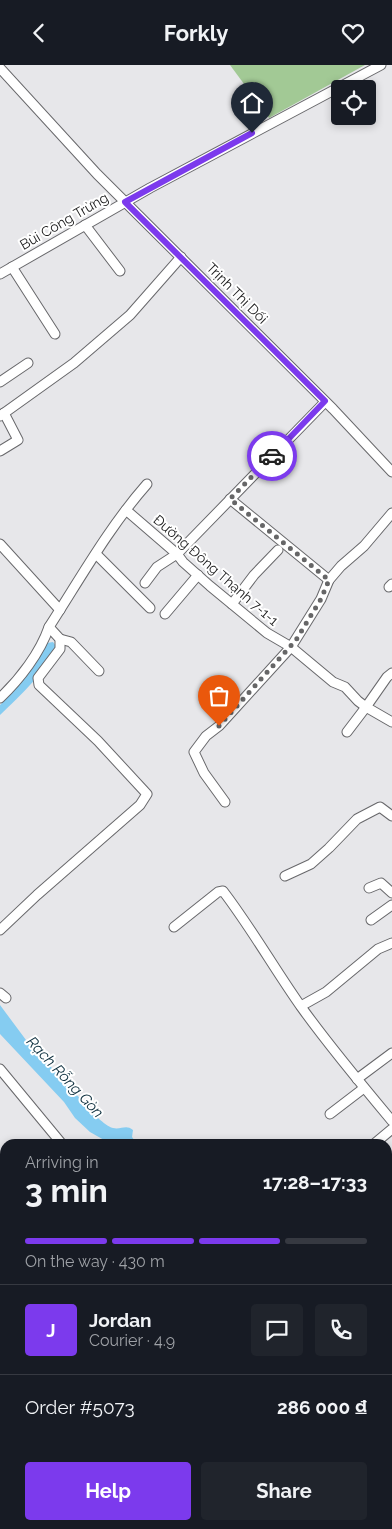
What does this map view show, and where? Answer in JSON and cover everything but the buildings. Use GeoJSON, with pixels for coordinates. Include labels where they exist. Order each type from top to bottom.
{"type":"FeatureCollection","features":[{"type":"Feature","properties":{"kind":"street","name":"Bùi Công Trừng"},"geometry":{"type":"LineString","coordinates":[[0,273],[125,202],[381,65]]}},
{"type":"Feature","properties":{"kind":"street","name":"Trịnh Thị Dối"},"geometry":{"type":"LineString","coordinates":[[0,69],[85,162],[325,401],[392,472]]}},
{"type":"Feature","properties":{"kind":"street"},"geometry":{"type":"LineString","coordinates":[[85,225],[120,271]]}},
{"type":"Feature","properties":{"kind":"street"},"geometry":{"type":"LineString","coordinates":[[0,451],[18,440],[2,414],[74,363],[130,315],[181,257]]}},
{"type":"Feature","properties":{"kind":"street"},"geometry":{"type":"LineString","coordinates":[[12,267],[55,334]]}},
{"type":"Feature","properties":{"kind":"street"},"geometry":{"type":"LineString","coordinates":[[0,382],[28,363]]}},
{"type":"Feature","properties":{"kind":"street"},"geometry":{"type":"LineString","coordinates":[[145,583],[158,567],[177,554],[325,401]]}},
{"type":"Feature","properties":{"kind":"street"},"geometry":{"type":"LineString","coordinates":[[0,698],[20,676],[35,655],[49,627],[131,501],[147,484]]}},
{"type":"Feature","properties":{"kind":"street"},"geometry":{"type":"LineString","coordinates":[[230,499],[329,580]]}},
{"type":"Feature","properties":{"kind":"street","name":"Đường Đông Thạnh 7-1-1"},"geometry":{"type":"LineString","coordinates":[[126,510],[177,554],[198,575],[267,633],[291,647],[333,683],[345,687],[366,707],[392,722]]}},
{"type":"Feature","properties":{"kind":"street"},"geometry":{"type":"LineString","coordinates":[[225,802],[204,773],[194,752],[206,736],[219,726],[291,647],[321,599],[329,580],[341,566],[364,546],[392,513]]}},
{"type":"Feature","properties":{"kind":"street"},"geometry":{"type":"LineString","coordinates":[[0,545],[60,610]]}},
{"type":"Feature","properties":{"kind":"street"},"geometry":{"type":"LineString","coordinates":[[232,604],[254,575],[278,550]]}},
{"type":"Feature","properties":{"kind":"street"},"geometry":{"type":"LineString","coordinates":[[96,555],[150,608]]}},
{"type":"Feature","properties":{"kind":"street"},"geometry":{"type":"LineString","coordinates":[[165,614],[198,575]]}},
{"type":"Feature","properties":{"kind":"street"},"geometry":{"type":"LineString","coordinates":[[49,627],[60,639],[71,642],[99,671]]}},
{"type":"Feature","properties":{"kind":"street"},"geometry":{"type":"LineString","coordinates":[[0,930],[140,805],[147,794],[98,741],[39,685],[38,678],[60,649],[60,639]]}},
{"type":"Feature","properties":{"kind":"street"},"geometry":{"type":"LineString","coordinates":[[347,732],[387,677],[392,673]]}},
{"type":"Feature","properties":{"kind":"street"},"geometry":{"type":"LineString","coordinates":[[285,876],[311,863],[330,848],[357,819],[380,807],[392,816]]}},
{"type":"Feature","properties":{"kind":"street"},"geometry":{"type":"LineString","coordinates":[[370,888],[381,883],[392,893]]}},
{"type":"Feature","properties":{"kind":"street"},"geometry":{"type":"LineString","coordinates":[[174,927],[218,892],[223,891],[301,1006],[340,1059],[392,1121]]}},
{"type":"Feature","properties":{"kind":"street"},"geometry":{"type":"LineString","coordinates":[[371,920],[392,905]]}},
{"type":"Feature","properties":{"kind":"street"},"geometry":{"type":"LineString","coordinates":[[301,1006],[326,991],[378,949],[392,943]]}},
{"type":"Feature","properties":{"kind":"street"},"geometry":{"type":"LineString","coordinates":[[357,1079],[392,1053]]}},
{"type":"Feature","properties":{"kind":"street"},"geometry":{"type":"LineString","coordinates":[[0,1069],[58,1139]]}},
{"type":"Feature","properties":{"kind":"street"},"geometry":{"type":"LineString","coordinates":[[330,1114],[364,1088]]}},
{"type":"Feature","properties":{"kind":"street"},"geometry":{"type":"LineString","coordinates":[[380,1139],[392,1129]]}},
{"type":"Feature","properties":{"kind":"green space"},"geometry":{"type":"Polygon","coordinates":[[[230,65],[365,65],[338,80],[331,80],[331,84],[269,118],[230,65]]]}},
{"type":"Feature","properties":{"kind":"water"},"geometry":{"type":"Polygon","coordinates":[[[53,642],[56,646],[47,664],[32,683],[0,715],[0,705],[23,679],[47,643],[53,642]]]}},
{"type":"Feature","properties":{"kind":"water"},"geometry":{"type":"Polygon","coordinates":[[[0,1005],[26,1040],[99,1119],[111,1127],[130,1128],[133,1130],[133,1139],[102,1139],[90,1132],[75,1118],[64,1102],[0,1034],[0,1005]]]}},
{"type":"Feature","properties":{"kind":"way so far"},"geometry":{"type":"LineString","coordinates":[[219,726],[291,647],[321,599],[329,580],[230,499],[272,456]]}},
{"type":"Feature","properties":{"kind":"route"},"geometry":{"type":"LineString","coordinates":[[252,133],[125,202],[325,401],[272,456]]}},
{"type":"Feature","properties":{"kind":"water label","name":"Rạch Rỗng Gòn"},"geometry":{"type":"Point","coordinates":[65,1077]}}]}
